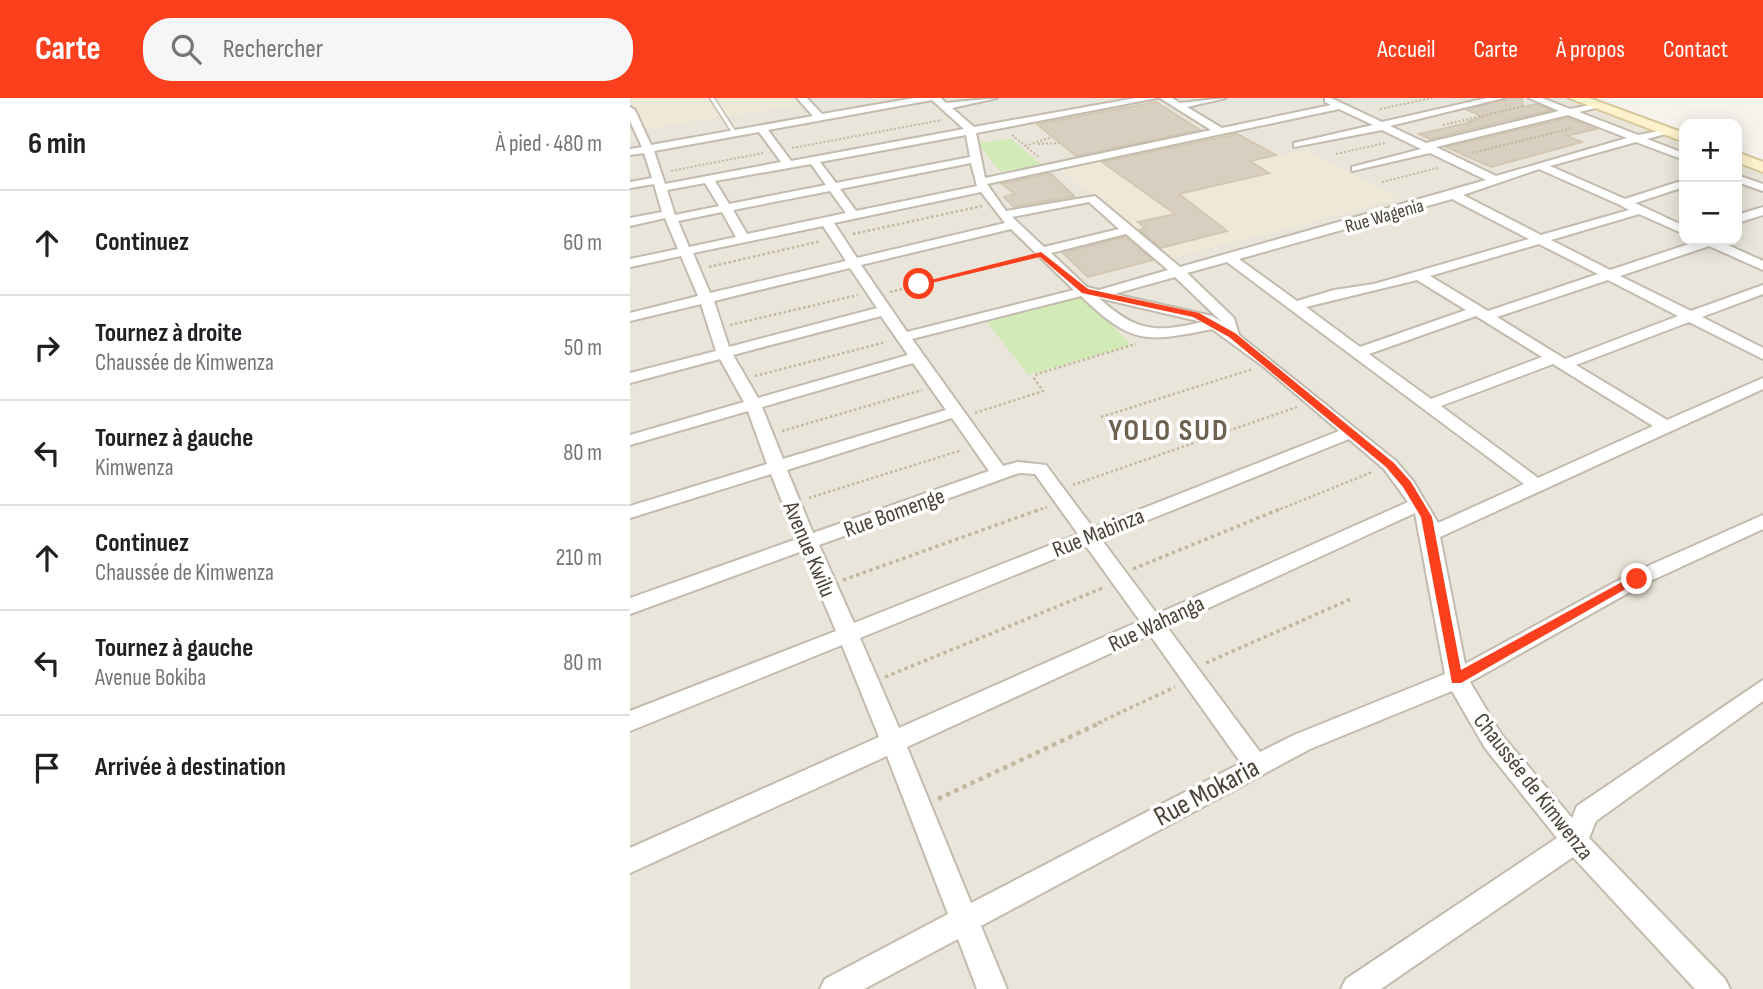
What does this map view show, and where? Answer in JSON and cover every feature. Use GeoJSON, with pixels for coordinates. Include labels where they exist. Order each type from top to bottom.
{"type":"FeatureCollection","features":[{"type":"Feature","properties":{"kind":"main road"},"geometry":{"type":"LineString","coordinates":[[1577,98],[1679,136]]}},
{"type":"Feature","properties":{"kind":"street"},"geometry":{"type":"LineString","coordinates":[[802,98],[819,117]]}},
{"type":"Feature","properties":{"kind":"street"},"geometry":{"type":"LineString","coordinates":[[639,151],[902,100],[933,98],[946,106],[970,129],[981,185],[1007,220],[1040,253],[1093,292],[1116,322],[1144,334],[1224,330]]}},
{"type":"Feature","properties":{"kind":"street"},"geometry":{"type":"LineString","coordinates":[[946,106],[992,98]]}},
{"type":"Feature","properties":{"kind":"street"},"geometry":{"type":"LineString","coordinates":[[630,185],[657,180],[709,178],[970,129],[1002,128],[1152,98]]}},
{"type":"Feature","properties":{"kind":"street"},"geometry":{"type":"LineString","coordinates":[[1165,98],[1220,131]]}},
{"type":"Feature","properties":{"kind":"street"},"geometry":{"type":"LineString","coordinates":[[1179,106],[1220,98]]}},
{"type":"Feature","properties":{"kind":"street"},"geometry":{"type":"LineString","coordinates":[[1325,98],[1495,180]]}},
{"type":"Feature","properties":{"kind":"street"},"geometry":{"type":"LineString","coordinates":[[1298,145],[1499,98]]}},
{"type":"Feature","properties":{"kind":"street"},"geometry":{"type":"LineString","coordinates":[[630,263],[853,215],[981,185],[1049,165],[1220,131],[1355,100]]}},
{"type":"Feature","properties":{"kind":"street"},"geometry":{"type":"LineString","coordinates":[[1539,100],[1679,155]]}},
{"type":"Feature","properties":{"kind":"street"},"geometry":{"type":"LineString","coordinates":[[1356,169],[1597,105]]}},
{"type":"Feature","properties":{"kind":"street","name":"Avenue Kwilu"},"geometry":{"type":"LineString","coordinates":[[632,117],[639,151],[657,180],[706,299],[724,353],[754,406],[763,436],[778,467],[825,587],[870,684],[921,807],[992,989]]}},
{"type":"Feature","properties":{"kind":"street"},"geometry":{"type":"LineString","coordinates":[[761,128],[787,163]]}},
{"type":"Feature","properties":{"kind":"street","name":"Rue Wagenia"},"geometry":{"type":"LineString","coordinates":[[1093,292],[1178,272],[1454,195],[1540,166],[1665,131]]}},
{"type":"Feature","properties":{"kind":"street"},"geometry":{"type":"LineString","coordinates":[[813,159],[853,215]]}},
{"type":"Feature","properties":{"kind":"street"},"geometry":{"type":"LineString","coordinates":[[630,222],[724,207],[975,159]]}},
{"type":"Feature","properties":{"kind":"street"},"geometry":{"type":"LineString","coordinates":[[1540,166],[1679,228]]}},
{"type":"Feature","properties":{"kind":"street"},"geometry":{"type":"LineString","coordinates":[[709,178],[744,239]]}},
{"type":"Feature","properties":{"kind":"street"},"geometry":{"type":"LineString","coordinates":[[1742,180],[1763,188]]}},
{"type":"Feature","properties":{"kind":"street"},"geometry":{"type":"LineString","coordinates":[[1624,203],[1679,185]]}},
{"type":"Feature","properties":{"kind":"street"},"geometry":{"type":"LineString","coordinates":[[1454,195],[1763,354]]}},
{"type":"Feature","properties":{"kind":"street"},"geometry":{"type":"LineString","coordinates":[[630,317],[856,263],[1087,198],[1129,230],[1222,312],[1229,321],[1224,330]]}},
{"type":"Feature","properties":{"kind":"street"},"geometry":{"type":"LineString","coordinates":[[1294,306],[1419,275],[1640,210]]}},
{"type":"Feature","properties":{"kind":"street"},"geometry":{"type":"LineString","coordinates":[[1742,217],[1763,211]]}},
{"type":"Feature","properties":{"kind":"street"},"geometry":{"type":"LineString","coordinates":[[826,221],[856,263],[883,311],[999,473]]}},
{"type":"Feature","properties":{"kind":"street"},"geometry":{"type":"LineString","coordinates":[[1040,253],[1129,230]]}},
{"type":"Feature","properties":{"kind":"street"},"geometry":{"type":"LineString","coordinates":[[1359,352],[1611,277],[1697,245]]}},
{"type":"Feature","properties":{"kind":"street"},"geometry":{"type":"LineString","coordinates":[[1717,245],[1763,265]]}},
{"type":"Feature","properties":{"kind":"street"},"geometry":{"type":"LineString","coordinates":[[1230,258],[1535,484]]}},
{"type":"Feature","properties":{"kind":"street"},"geometry":{"type":"LineString","coordinates":[[1419,275],[1665,427]]}},
{"type":"Feature","properties":{"kind":"street"},"geometry":{"type":"LineString","coordinates":[[1429,405],[1691,317],[1763,289]]}},
{"type":"Feature","properties":{"kind":"street"},"geometry":{"type":"LineString","coordinates":[[904,337],[1093,292],[1184,312],[1224,330]]}},
{"type":"Feature","properties":{"kind":"street"},"geometry":{"type":"LineString","coordinates":[[630,378],[883,311]]}},
{"type":"Feature","properties":{"kind":"street","name":"Chaussée de Kimwenza"},"geometry":{"type":"LineString","coordinates":[[1224,330],[1390,465],[1419,504],[1427,517],[1428,535],[1457,679],[1493,741],[1575,841],[1714,989]]}},
{"type":"Feature","properties":{"kind":"street"},"geometry":{"type":"LineString","coordinates":[[630,440],[918,358]]}},
{"type":"Feature","properties":{"kind":"street"},"geometry":{"type":"LineString","coordinates":[[1428,535],[1535,484],[1763,383]]}},
{"type":"Feature","properties":{"kind":"street"},"geometry":{"type":"LineString","coordinates":[[630,512],[957,415]]}},
{"type":"Feature","properties":{"kind":"street","name":"Rue Mabinza"},"geometry":{"type":"LineString","coordinates":[[630,721],[849,636],[902,610],[1350,433]]}},
{"type":"Feature","properties":{"kind":"street","name":"Rue Bomenge"},"geometry":{"type":"LineString","coordinates":[[630,606],[1018,467],[1040,469],[1058,497]]}},
{"type":"Feature","properties":{"kind":"street"},"geometry":{"type":"LineString","coordinates":[[1058,497],[1256,765]]}},
{"type":"Feature","properties":{"kind":"street","name":"Rue Wahanga"},"geometry":{"type":"LineString","coordinates":[[630,860],[1419,504]]}},
{"type":"Feature","properties":{"kind":"street","name":"Rue Mokaria"},"geometry":{"type":"LineString","coordinates":[[835,989],[1256,765],[1302,742],[1457,679],[1637,579],[1763,522]]}},
{"type":"Feature","properties":{"kind":"street"},"geometry":{"type":"LineString","coordinates":[[1356,989],[1575,841],[1586,814],[1763,689]]}},
{"type":"Feature","properties":{"kind":"lane"},"geometry":{"type":"LineString","coordinates":[[712,98],[735,133]]}},
{"type":"Feature","properties":{"kind":"path"},"geometry":{"type":"LineString","coordinates":[[1358,114],[1432,98]]}},
{"type":"Feature","properties":{"kind":"path"},"geometry":{"type":"LineString","coordinates":[[1440,126],[1539,100]]}},
{"type":"Feature","properties":{"kind":"path"},"geometry":{"type":"LineString","coordinates":[[657,180],[778,150],[959,117]]}},
{"type":"Feature","properties":{"kind":"path"},"geometry":{"type":"LineString","coordinates":[[1382,182],[1596,122]]}},
{"type":"Feature","properties":{"kind":"path"},"geometry":{"type":"LineString","coordinates":[[1002,128],[1049,165]]}},
{"type":"Feature","properties":{"kind":"path"},"geometry":{"type":"LineString","coordinates":[[1025,146],[1052,136]]}},
{"type":"Feature","properties":{"kind":"path"},"geometry":{"type":"LineString","coordinates":[[1336,154],[1408,138]]}},
{"type":"Feature","properties":{"kind":"path"},"geometry":{"type":"LineString","coordinates":[[1032,144],[1059,143]]}},
{"type":"Feature","properties":{"kind":"path"},"geometry":{"type":"LineString","coordinates":[[714,328],[856,295],[874,295],[1040,253]]}},
{"type":"Feature","properties":{"kind":"path"},"geometry":{"type":"LineString","coordinates":[[739,380],[904,337]]}},
{"type":"Feature","properties":{"kind":"path"},"geometry":{"type":"LineString","coordinates":[[957,415],[1043,391],[1034,378],[1037,374],[1145,342]]}},
{"type":"Feature","properties":{"kind":"path"},"geometry":{"type":"LineString","coordinates":[[1101,417],[1269,364]]}},
{"type":"Feature","properties":{"kind":"path"},"geometry":{"type":"LineString","coordinates":[[763,436],[939,386]]}},
{"type":"Feature","properties":{"kind":"path"},"geometry":{"type":"LineString","coordinates":[[825,587],[1313,401]]}},
{"type":"Feature","properties":{"kind":"path"},"geometry":{"type":"LineString","coordinates":[[791,504],[978,445]]}},
{"type":"Feature","properties":{"kind":"path"},"geometry":{"type":"LineString","coordinates":[[870,684],[1390,465]]}},
{"type":"Feature","properties":{"kind":"path"},"geometry":{"type":"LineString","coordinates":[[921,807],[1353,598]]}},
{"type":"Feature","properties":{"kind":"shaded area"},"geometry":{"type":"Polygon","coordinates":[[[630,98],[1586,98],[1679,132],[1679,245],[1742,245],[1742,156],[1763,163],[1763,989],[630,989],[630,98]]]}},
{"type":"Feature","properties":{"kind":"shaded area"},"geometry":{"type":"Polygon","coordinates":[[[630,98],[799,98],[803,104],[640,130],[630,98]]]}},
{"type":"Feature","properties":{"kind":"shaded area"},"geometry":{"type":"Polygon","coordinates":[[[1232,130],[1280,156],[1307,150],[1398,199],[1172,258],[1101,199],[1176,180],[1097,199],[1057,167],[1232,130]]]}},
{"type":"Feature","properties":{"kind":"green space"},"geometry":{"type":"Polygon","coordinates":[[[1011,139],[1041,164],[1001,172],[977,143],[1011,139]]]}},
{"type":"Feature","properties":{"kind":"green space"},"geometry":{"type":"Polygon","coordinates":[[[1081,293],[1131,345],[1028,375],[984,318],[1081,293]]]}},
{"type":"Feature","properties":{"kind":"building"},"geometry":{"type":"Polygon","coordinates":[[[1507,98],[1522,98],[1523,107],[1537,104],[1551,110],[1430,139],[1419,134],[1472,122],[1469,121],[1484,117],[1467,110],[1507,98]]]}},
{"type":"Feature","properties":{"kind":"building"},"geometry":{"type":"Polygon","coordinates":[[[1156,102],[1200,130],[1076,156],[1037,124],[1156,102]]]}},
{"type":"Feature","properties":{"kind":"building"},"geometry":{"type":"Polygon","coordinates":[[[1568,118],[1596,129],[1566,136],[1582,142],[1491,167],[1446,147],[1568,118]]]}},
{"type":"Feature","properties":{"kind":"building"},"geometry":{"type":"Polygon","coordinates":[[[1237,134],[1276,155],[1250,161],[1269,173],[1179,194],[1227,231],[1161,248],[1139,230],[1145,228],[1138,222],[1175,214],[1102,162],[1237,134]]]}},
{"type":"Feature","properties":{"kind":"building"},"geometry":{"type":"Polygon","coordinates":[[[1050,173],[1074,196],[1014,207],[1004,197],[1015,194],[1002,184],[1050,173]]]}},
{"type":"Feature","properties":{"kind":"building"},"geometry":{"type":"Polygon","coordinates":[[[1125,237],[1153,260],[1088,277],[1063,253],[1125,237]]]}},
{"type":"Feature","properties":{"kind":"district","name":"YOLO SUD"},"geometry":{"type":"Point","coordinates":[1169,430]}},
{"type":"Feature","properties":{"kind":"route"},"geometry":{"type":"LineString","coordinates":[[919,284],[1041,254],[1085,291],[1196,315],[1208,319],[1232,335],[1390,465],[1407,485],[1427,517],[1428,535],[1457,679],[1637,579]]}}]}
